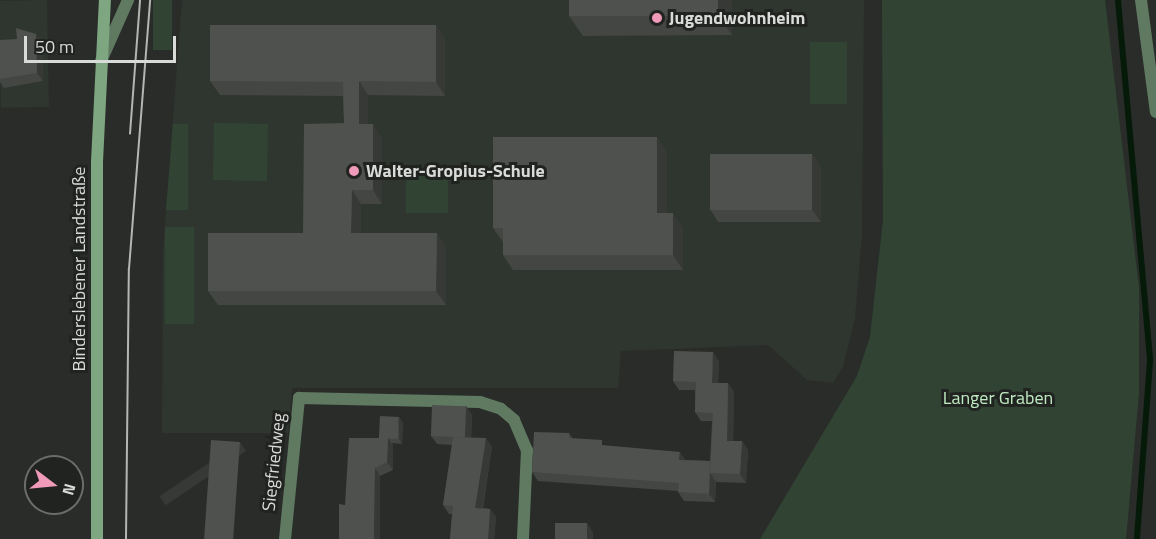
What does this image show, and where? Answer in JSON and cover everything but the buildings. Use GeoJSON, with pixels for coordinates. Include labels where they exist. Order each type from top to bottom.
{"type":"FeatureCollection","features":[{"type":"Feature","properties":{"kind":"main road","name":"Binderslebener Landstraße"},"geometry":{"type":"LineString","coordinates":[[97,539],[99,64],[105,0]]}},
{"type":"Feature","properties":{"kind":"street"},"geometry":{"type":"LineString","coordinates":[[99,64],[122,24],[128,0]]}},
{"type":"Feature","properties":{"kind":"street"},"geometry":{"type":"LineString","coordinates":[[1141,0],[1156,112]]}},
{"type":"Feature","properties":{"kind":"street","name":"Siegfriedweg"},"geometry":{"type":"LineString","coordinates":[[285,539],[299,398],[490,403],[514,420],[527,450],[523,539]]}},
{"type":"Feature","properties":{"kind":"shaded area"},"geometry":{"type":"Polygon","coordinates":[[[47,0],[49,107],[1,108],[0,1],[47,0]]]}},
{"type":"Feature","properties":{"kind":"shaded area"},"geometry":{"type":"Polygon","coordinates":[[[182,0],[864,0],[862,235],[855,318],[843,367],[833,383],[807,380],[768,345],[621,351],[618,388],[292,388],[288,433],[162,433],[163,252],[182,0]]]}},
{"type":"Feature","properties":{"kind":"green space"},"geometry":{"type":"Polygon","coordinates":[[[153,0],[172,0],[172,50],[153,50],[153,0]]]}},
{"type":"Feature","properties":{"kind":"green space","name":"Langer Graben"},"geometry":{"type":"Polygon","coordinates":[[[882,0],[1105,0],[1139,288],[1139,393],[1126,539],[760,539],[857,376],[870,337],[883,220],[882,0]]]}},
{"type":"Feature","properties":{"kind":"green space"},"geometry":{"type":"Polygon","coordinates":[[[810,42],[847,42],[847,104],[810,104],[810,42]]]}},
{"type":"Feature","properties":{"kind":"green space"},"geometry":{"type":"Polygon","coordinates":[[[214,123],[268,124],[267,181],[213,180],[214,123]]]}},
{"type":"Feature","properties":{"kind":"green space"},"geometry":{"type":"Polygon","coordinates":[[[173,124],[188,124],[188,210],[166,210],[173,124]]]}},
{"type":"Feature","properties":{"kind":"green space"},"geometry":{"type":"Polygon","coordinates":[[[406,171],[448,171],[448,213],[406,213],[406,171]]]}},
{"type":"Feature","properties":{"kind":"green space"},"geometry":{"type":"Polygon","coordinates":[[[165,227],[194,227],[194,324],[165,324],[165,227]]]}},
{"type":"Feature","properties":{"kind":"waterway"},"geometry":{"type":"LineString","coordinates":[[1118,0],[1150,361],[1137,539]]}},
{"type":"Feature","properties":{"kind":"tram line"},"geometry":{"type":"LineString","coordinates":[[130,134],[140,0]]}},
{"type":"Feature","properties":{"kind":"tram line"},"geometry":{"type":"LineString","coordinates":[[126,539],[129,269],[150,0]]}},
{"type":"Feature","properties":{"kind":"place","name":"Jugendwohnheim"},"geometry":{"type":"Point","coordinates":[657,18]}},
{"type":"Feature","properties":{"kind":"place","name":"Walter-Gropius-Schule"},"geometry":{"type":"Point","coordinates":[354,171]}}]}
